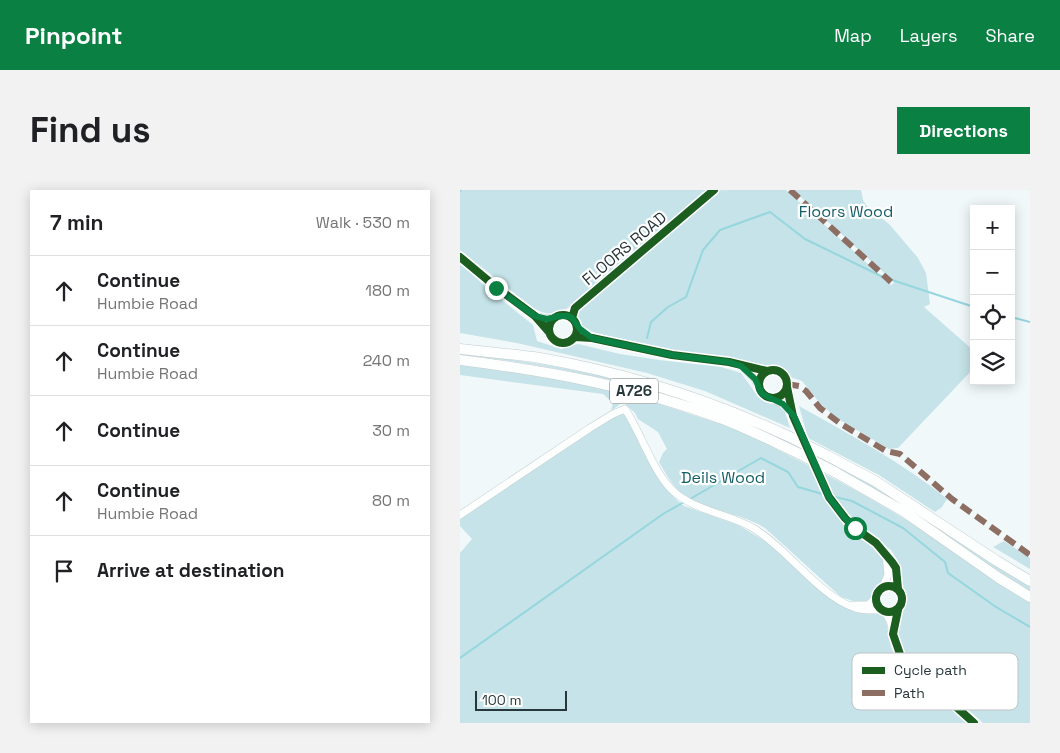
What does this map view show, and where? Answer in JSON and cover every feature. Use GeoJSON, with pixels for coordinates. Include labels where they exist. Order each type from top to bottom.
{"type":"FeatureCollection","features":[{"type":"Feature","properties":{"kind":"highway","name":"A726"},"geometry":{"type":"LineString","coordinates":[[460,349],[539,358],[661,386],[749,418],[828,456],[875,482],[997,561],[1030,580]]}},
{"type":"Feature","properties":{"kind":"highway","name":"A726"},"geometry":{"type":"LineString","coordinates":[[460,360],[561,374],[657,397],[721,419],[800,454],[903,511],[999,578],[1030,597]]}},
{"type":"Feature","properties":{"kind":"street","name":"FLOORS ROAD"},"geometry":{"type":"LineString","coordinates":[[564,315],[575,308],[714,190]]}},
{"type":"Feature","properties":{"kind":"street"},"geometry":{"type":"LineString","coordinates":[[460,257],[496,288],[535,316],[554,340],[562,343],[567,343],[575,337],[592,338],[672,355],[729,362],[781,373],[785,377],[794,416],[829,497],[845,518],[855,528],[876,543],[896,568],[898,589],[902,600],[893,634]]}},
{"type":"Feature","properties":{"kind":"street","name":"FLOORS ROAD"},"geometry":{"type":"LineString","coordinates":[[572,318],[575,308]]}},
{"type":"Feature","properties":{"kind":"street"},"geometry":{"type":"LineString","coordinates":[[535,316],[547,319],[564,315],[572,318],[576,325],[592,338]]}},
{"type":"Feature","properties":{"kind":"street"},"geometry":{"type":"LineString","coordinates":[[549,332],[550,324],[556,317]]}},
{"type":"Feature","properties":{"kind":"street"},"geometry":{"type":"LineString","coordinates":[[575,337],[576,325]]}},
{"type":"Feature","properties":{"kind":"street"},"geometry":{"type":"LineString","coordinates":[[741,366],[750,373],[762,394],[783,404],[794,416]]}},
{"type":"Feature","properties":{"kind":"street"},"geometry":{"type":"LineString","coordinates":[[759,386],[760,378],[767,371]]}},
{"type":"Feature","properties":{"kind":"street"},"geometry":{"type":"LineString","coordinates":[[769,398],[781,396],[787,387]]}},
{"type":"Feature","properties":{"kind":"street"},"geometry":{"type":"LineString","coordinates":[[460,515],[590,428],[625,409],[657,469],[671,488],[684,499],[753,528],[774,542],[837,600],[863,610],[894,612],[898,610]]}},
{"type":"Feature","properties":{"kind":"street"},"geometry":{"type":"LineString","coordinates":[[846,604],[868,605],[876,598],[888,575],[886,554]]}},
{"type":"Feature","properties":{"kind":"street"},"geometry":{"type":"LineString","coordinates":[[882,588],[890,586],[898,589]]}},
{"type":"Feature","properties":{"kind":"street"},"geometry":{"type":"LineString","coordinates":[[876,598],[877,605],[890,621],[899,653]]}},
{"type":"Feature","properties":{"kind":"street"},"geometry":{"type":"LineString","coordinates":[[959,710],[974,723]]}},
{"type":"Feature","properties":{"kind":"green space"},"geometry":{"type":"Polygon","coordinates":[[[460,190],[706,190],[571,305],[559,312],[546,313],[532,307],[460,250],[460,190]]]}},
{"type":"Feature","properties":{"kind":"green space","name":"Floors Wood"},"geometry":{"type":"Polygon","coordinates":[[[721,190],[786,190],[891,285],[894,283],[893,281],[793,190],[861,190],[866,205],[890,225],[918,258],[926,273],[930,304],[924,307],[970,347],[970,372],[898,448],[889,449],[835,417],[818,401],[802,381],[790,377],[787,372],[780,368],[762,368],[733,358],[625,341],[593,332],[583,326],[578,320],[577,313],[582,305],[709,197],[721,190]]]}},
{"type":"Feature","properties":{"kind":"green space"},"geometry":{"type":"Polygon","coordinates":[[[460,263],[487,288],[533,325],[537,341],[561,349],[578,344],[620,354],[721,367],[741,373],[759,398],[777,405],[785,412],[790,428],[705,391],[647,373],[517,343],[460,333],[460,263]]]}},
{"type":"Feature","properties":{"kind":"green space"},"geometry":{"type":"Polygon","coordinates":[[[460,353],[586,372],[647,387],[708,406],[796,444],[797,448],[751,426],[659,393],[593,376],[527,364],[460,355],[460,353]]]}},
{"type":"Feature","properties":{"kind":"green space","name":"Deils Wood"},"geometry":{"type":"Polygon","coordinates":[[[460,364],[541,374],[641,398],[739,430],[812,467],[827,500],[882,553],[885,567],[880,585],[868,602],[856,602],[841,597],[765,528],[744,518],[691,500],[682,494],[672,483],[659,462],[667,449],[658,432],[638,419],[635,413],[623,402],[611,411],[613,403],[603,394],[460,375],[460,364]]]}},
{"type":"Feature","properties":{"kind":"green space"},"geometry":{"type":"Polygon","coordinates":[[[799,406],[912,473],[947,499],[942,507],[935,512],[879,475],[808,438],[799,406]]]}},
{"type":"Feature","properties":{"kind":"green space"},"geometry":{"type":"Polygon","coordinates":[[[623,414],[627,417],[658,476],[674,497],[684,506],[738,525],[765,541],[817,587],[843,606],[883,614],[891,647],[894,653],[852,653],[852,710],[953,710],[967,723],[460,723],[460,553],[472,539],[460,526],[460,518],[587,431],[623,414]]]}},
{"type":"Feature","properties":{"kind":"green space"},"geometry":{"type":"Polygon","coordinates":[[[824,458],[868,482],[1030,585],[1030,591],[825,462],[824,458]]]}},
{"type":"Feature","properties":{"kind":"green space"},"geometry":{"type":"Polygon","coordinates":[[[821,472],[901,517],[1030,600],[1030,723],[983,723],[969,710],[1018,710],[1018,653],[905,653],[903,651],[898,640],[898,628],[899,618],[906,600],[901,587],[898,561],[891,550],[850,517],[831,491],[821,472]]]}},
{"type":"Feature","properties":{"kind":"green space"},"geometry":{"type":"Polygon","coordinates":[[[1004,541],[1030,558],[1030,569],[993,547],[1004,541]]]}},
{"type":"Feature","properties":{"kind":"waterway"},"geometry":{"type":"LineString","coordinates":[[647,338],[651,322],[668,307],[686,297],[703,250],[720,230],[770,212],[805,239],[883,277],[970,306]]}},
{"type":"Feature","properties":{"kind":"waterway"},"geometry":{"type":"LineString","coordinates":[[1015,318],[1030,322]]}},
{"type":"Feature","properties":{"kind":"waterway"},"geometry":{"type":"LineString","coordinates":[[690,499],[761,458],[788,472],[798,487],[826,495]]}},
{"type":"Feature","properties":{"kind":"waterway"},"geometry":{"type":"LineString","coordinates":[[831,496],[852,501],[903,528],[945,562],[948,573],[996,607],[1030,627]]}},
{"type":"Feature","properties":{"kind":"waterway"},"geometry":{"type":"LineString","coordinates":[[460,658],[663,514],[684,502]]}},
{"type":"Feature","properties":{"kind":"marked path"},"geometry":{"type":"LineString","coordinates":[[790,190],[891,282]]}},
{"type":"Feature","properties":{"kind":"marked path"},"geometry":{"type":"LineString","coordinates":[[787,384],[799,386],[806,391],[820,408],[841,424],[886,451],[900,454],[952,499],[1030,555]]}},
{"type":"Feature","properties":{"kind":"cycle path"},"geometry":{"type":"LineString","coordinates":[[572,318],[575,308],[714,190]]}},
{"type":"Feature","properties":{"kind":"cycle path"},"geometry":{"type":"LineString","coordinates":[[460,257],[535,316],[549,332]]}},
{"type":"Feature","properties":{"kind":"cycle path"},"geometry":{"type":"LineString","coordinates":[[563,315],[573,319],[577,329],[573,339],[563,343],[553,339],[549,329],[553,319],[563,315]]}},
{"type":"Feature","properties":{"kind":"cycle path"},"geometry":{"type":"LineString","coordinates":[[575,337],[592,338],[672,355],[729,362],[767,371]]}},
{"type":"Feature","properties":{"kind":"cycle path"},"geometry":{"type":"LineString","coordinates":[[773,370],[783,374],[787,384],[783,394],[773,398],[763,394],[759,384],[763,374],[773,370]]}},
{"type":"Feature","properties":{"kind":"cycle path"},"geometry":{"type":"LineString","coordinates":[[787,387],[793,416],[829,497],[845,518],[855,528],[876,543],[892,562],[896,568],[898,589]]}},
{"type":"Feature","properties":{"kind":"cycle path"},"geometry":{"type":"LineString","coordinates":[[889,586],[898,590],[902,599],[898,608],[889,612],[880,608],[876,599],[880,590],[889,586]]}},
{"type":"Feature","properties":{"kind":"cycle path"},"geometry":{"type":"LineString","coordinates":[[898,610],[893,634],[900,653]]}},
{"type":"Feature","properties":{"kind":"cycle path"},"geometry":{"type":"LineString","coordinates":[[960,710],[974,723]]}},
{"type":"Feature","properties":{"kind":"route"},"geometry":{"type":"LineString","coordinates":[[496,288],[535,316],[547,319],[564,315],[572,318],[580,329],[592,338],[672,355],[729,362],[741,366],[755,379],[762,394],[783,404],[794,416],[829,497],[855,528]]}}]}
